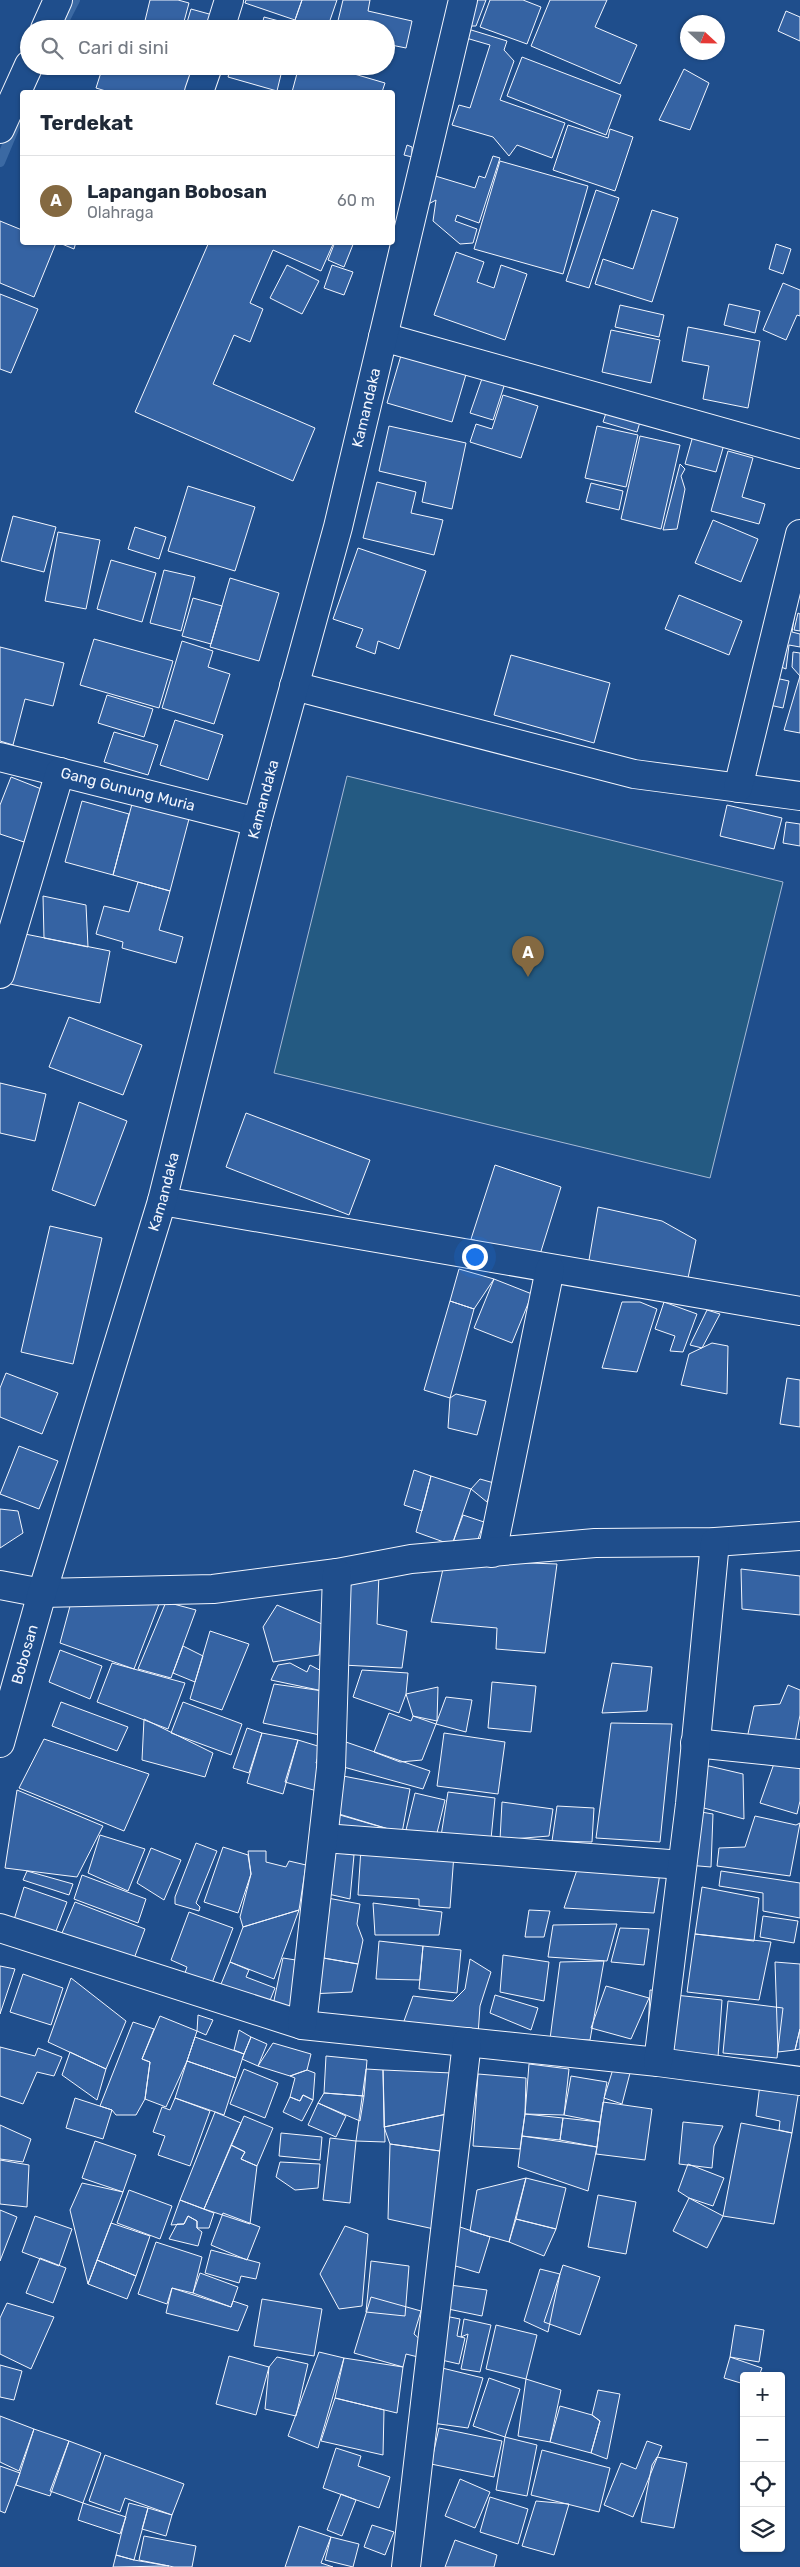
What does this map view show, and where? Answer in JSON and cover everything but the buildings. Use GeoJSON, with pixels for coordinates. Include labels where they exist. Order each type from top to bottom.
{"type":"FeatureCollection","features":[{"type":"Feature","properties":{"kind":"street"},"geometry":{"type":"LineString","coordinates":[[49,20],[58,0]]}},
{"type":"Feature","properties":{"kind":"street"},"geometry":{"type":"LineString","coordinates":[[223,20],[229,0]]}},
{"type":"Feature","properties":{"kind":"street","name":"Kamandaka"},"geometry":{"type":"LineString","coordinates":[[42,1593],[162,1201],[257,822],[338,527],[463,0]]}},
{"type":"Feature","properties":{"kind":"street"},"geometry":{"type":"LineString","coordinates":[[0,129],[24,75]]}},
{"type":"Feature","properties":{"kind":"street"},"geometry":{"type":"LineString","coordinates":[[200,90],[205,75]]}},
{"type":"Feature","properties":{"kind":"street"},"geometry":{"type":"LineString","coordinates":[[383,338],[800,454]]}},
{"type":"Feature","properties":{"kind":"street"},"geometry":{"type":"LineString","coordinates":[[738,788],[800,534]]}},
{"type":"Feature","properties":{"kind":"street"},"geometry":{"type":"LineString","coordinates":[[294,686],[634,774],[800,796]]}},
{"type":"Feature","properties":{"kind":"street","name":"Gang Gunung Muria"},"geometry":{"type":"LineString","coordinates":[[0,757],[257,822]]}},
{"type":"Feature","properties":{"kind":"street"},"geometry":{"type":"LineString","coordinates":[[0,974],[60,772]]}},
{"type":"Feature","properties":{"kind":"street"},"geometry":{"type":"LineString","coordinates":[[162,1201],[800,1312]]}},
{"type":"Feature","properties":{"kind":"street"},"geometry":{"type":"LineString","coordinates":[[492,1553],[550,1268]]}},
{"type":"Feature","properties":{"kind":"street"},"geometry":{"type":"LineString","coordinates":[[0,1585],[42,1593],[213,1589],[337,1573],[411,1560],[595,1543],[714,1542],[800,1536]]}},
{"type":"Feature","properties":{"kind":"street"},"geometry":{"type":"LineString","coordinates":[[658,2062],[682,1865],[714,1542]]}},
{"type":"Feature","properties":{"kind":"street"},"geometry":{"type":"LineString","coordinates":[[302,2025],[331,1768],[337,1573]]}},
{"type":"Feature","properties":{"kind":"street","name":"Bobosan"},"geometry":{"type":"LineString","coordinates":[[0,1742],[42,1593]]}},
{"type":"Feature","properties":{"kind":"street"},"geometry":{"type":"LineString","coordinates":[[695,1743],[800,1754]]}},
{"type":"Feature","properties":{"kind":"street"},"geometry":{"type":"LineString","coordinates":[[324,1838],[682,1865]]}},
{"type":"Feature","properties":{"kind":"street"},"geometry":{"type":"LineString","coordinates":[[0,1928],[302,2025],[658,2062],[800,2080]]}},
{"type":"Feature","properties":{"kind":"street"},"geometry":{"type":"LineString","coordinates":[[406,2567],[467,2042]]}},
{"type":"Feature","properties":{"kind":"shaded area"},"geometry":{"type":"Polygon","coordinates":[[[347,776],[783,882],[710,1178],[274,1073],[347,776]]]}},
{"type":"Feature","properties":{"kind":"waterway"},"geometry":{"type":"LineString","coordinates":[[65,20],[75,0]]}},
{"type":"Feature","properties":{"kind":"waterway"},"geometry":{"type":"LineString","coordinates":[[0,162],[16,124]]}},
{"type":"Feature","properties":{"kind":"place","name":"Lapangan Bobosan"},"geometry":{"type":"Point","coordinates":[528,977]}}]}
